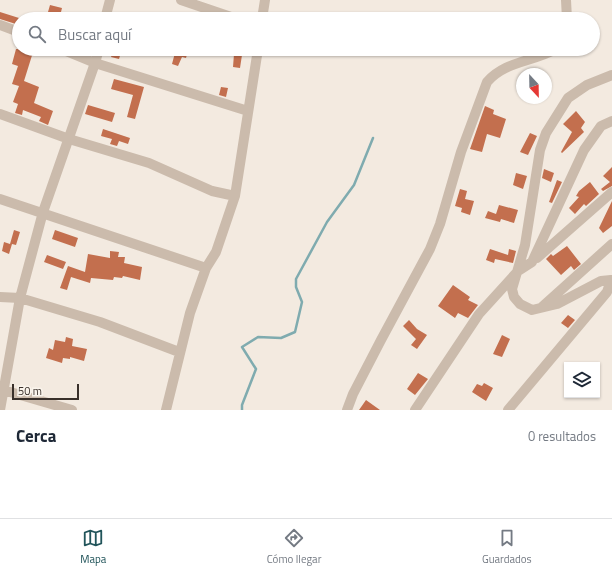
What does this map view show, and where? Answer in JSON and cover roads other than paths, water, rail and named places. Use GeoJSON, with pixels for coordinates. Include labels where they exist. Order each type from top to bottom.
{"type":"FeatureCollection","features":[{"type":"Feature","properties":{"kind":"street"},"geometry":{"type":"LineString","coordinates":[[107,12],[110,0]]}},
{"type":"Feature","properties":{"kind":"street"},"geometry":{"type":"LineString","coordinates":[[181,0],[216,12]]}},
{"type":"Feature","properties":{"kind":"street"},"geometry":{"type":"LineString","coordinates":[[263,12],[265,0]]}},
{"type":"Feature","properties":{"kind":"street"},"geometry":{"type":"LineString","coordinates":[[566,0],[567,12]]}},
{"type":"Feature","properties":{"kind":"street"},"geometry":{"type":"LineString","coordinates":[[0,25],[12,29]]}},
{"type":"Feature","properties":{"kind":"street"},"geometry":{"type":"LineString","coordinates":[[78,56],[95,63],[248,111]]}},
{"type":"Feature","properties":{"kind":"street"},"geometry":{"type":"LineString","coordinates":[[0,410],[1,390],[20,298],[43,212],[96,56]]}},
{"type":"Feature","properties":{"kind":"street"},"geometry":{"type":"LineString","coordinates":[[166,410],[179,352],[190,314],[206,268],[216,252],[235,196],[257,56]]}},
{"type":"Feature","properties":{"kind":"street"},"geometry":{"type":"LineString","coordinates":[[347,410],[353,394],[381,340],[430,250],[440,224],[461,152],[487,82],[493,75],[503,69],[537,56]]}},
{"type":"Feature","properties":{"kind":"street"},"geometry":{"type":"LineString","coordinates":[[508,410],[607,292],[612,280],[601,281],[557,304],[532,310],[520,304],[514,297],[512,289],[526,238],[540,150],[546,133],[568,98],[587,85],[612,75]]}},
{"type":"Feature","properties":{"kind":"street"},"geometry":{"type":"LineString","coordinates":[[0,114],[69,139],[149,163],[212,191],[235,196]]}},
{"type":"Feature","properties":{"kind":"street"},"geometry":{"type":"LineString","coordinates":[[532,262],[584,150],[601,126],[612,121]]}},
{"type":"Feature","properties":{"kind":"street"},"geometry":{"type":"LineString","coordinates":[[415,410],[479,314],[518,270],[532,262],[612,192]]}},
{"type":"Feature","properties":{"kind":"street"},"geometry":{"type":"LineString","coordinates":[[0,199],[43,212],[206,268]]}},
{"type":"Feature","properties":{"kind":"street"},"geometry":{"type":"LineString","coordinates":[[541,308],[612,244]]}},
{"type":"Feature","properties":{"kind":"street"},"geometry":{"type":"LineString","coordinates":[[0,297],[20,298],[100,322],[179,352]]}},
{"type":"Feature","properties":{"kind":"street"},"geometry":{"type":"LineString","coordinates":[[1,390],[72,410]]}},
{"type":"Feature","properties":{"kind":"waterway"},"geometry":{"type":"LineString","coordinates":[[242,410],[242,405],[256,369],[242,347],[258,337],[281,338],[295,332],[302,302],[296,287],[296,279],[327,222],[354,185],[373,138]]}}]}
